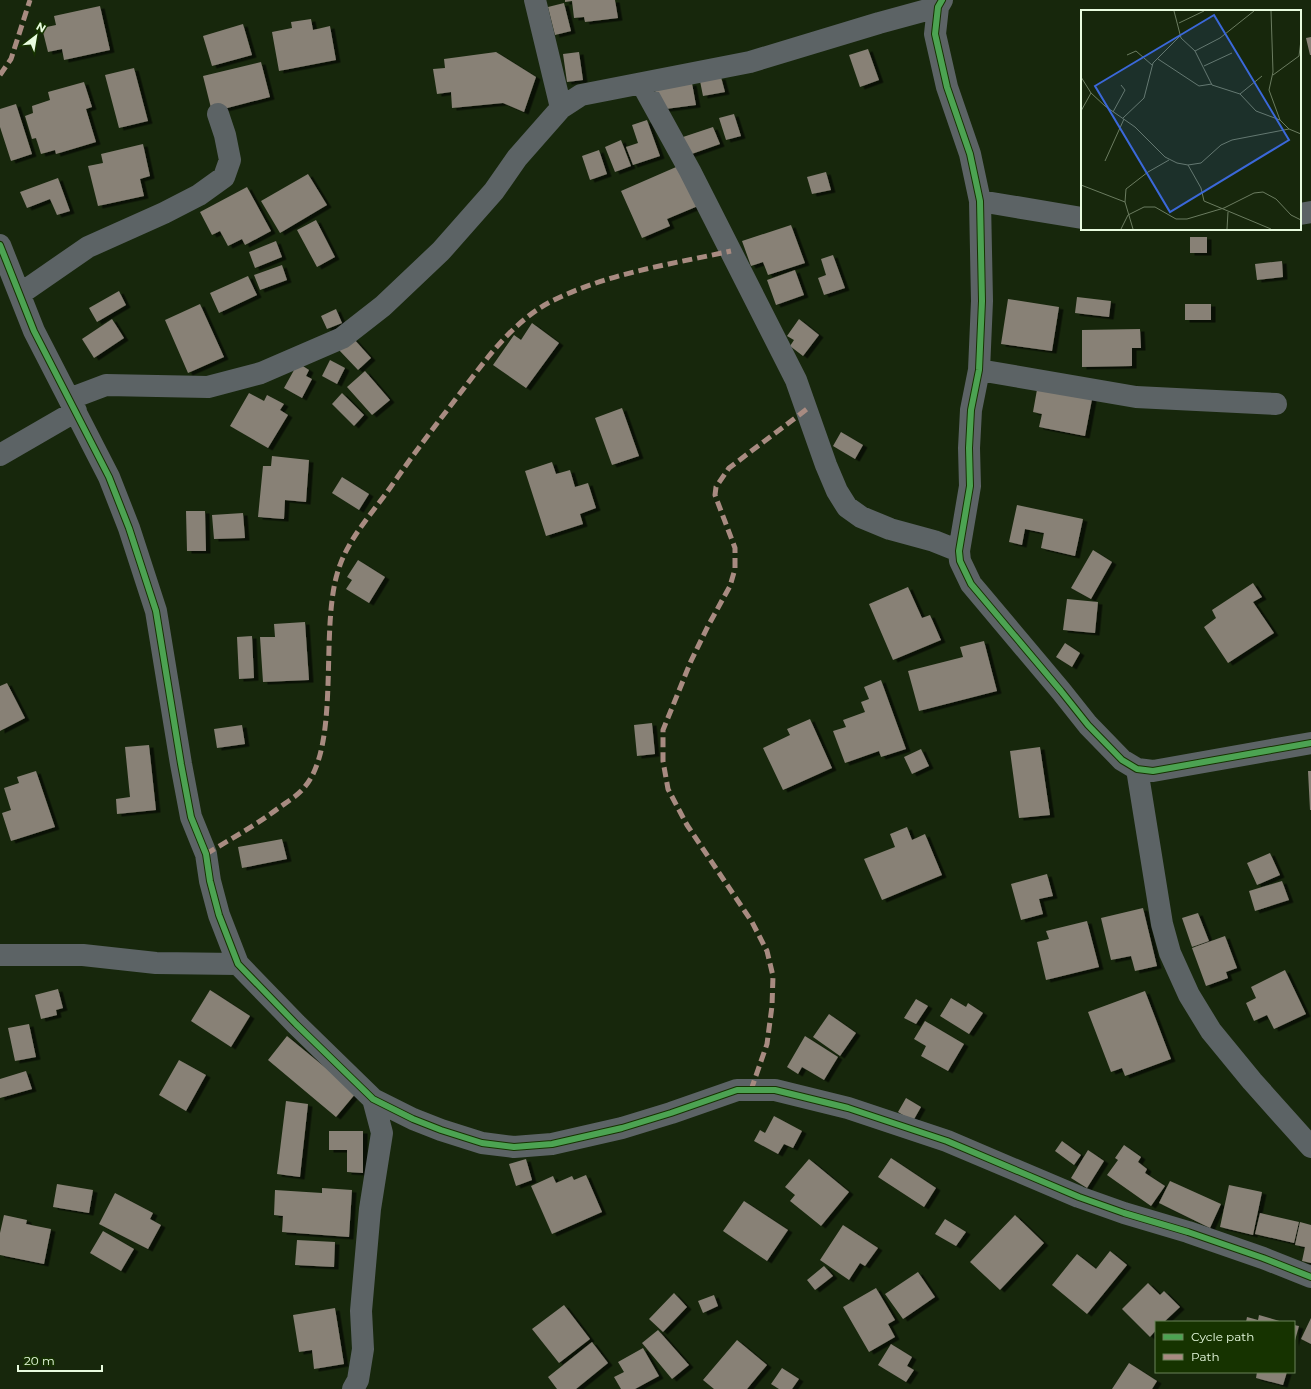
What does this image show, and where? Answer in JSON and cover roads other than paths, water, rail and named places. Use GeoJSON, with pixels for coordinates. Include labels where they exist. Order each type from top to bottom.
{"type":"FeatureCollection","features":[{"type":"Feature","properties":{"kind":"street"},"geometry":{"type":"LineString","coordinates":[[535,0],[561,108]]}},
{"type":"Feature","properties":{"kind":"street"},"geometry":{"type":"LineString","coordinates":[[0,455],[72,405],[106,385],[208,387],[261,373],[342,338],[383,306],[441,251],[494,191],[517,158],[561,108],[581,95],[750,62],[940,4],[936,34],[937,41],[947,87],[970,154],[980,201],[982,302],[979,370],[971,410],[969,448],[970,486],[959,551],[960,561],[971,584],[1088,725],[1122,760],[1137,769],[1160,770],[1311,743]]}},
{"type":"Feature","properties":{"kind":"street"},"geometry":{"type":"LineString","coordinates":[[642,84],[690,171],[796,380],[826,465],[837,491],[847,507],[861,517],[890,529],[934,541],[959,551]]}},
{"type":"Feature","properties":{"kind":"street"},"geometry":{"type":"LineString","coordinates":[[20,294],[88,247],[164,213],[199,195],[224,177],[230,160],[225,135],[218,114]]}},
{"type":"Feature","properties":{"kind":"street"},"geometry":{"type":"LineString","coordinates":[[980,201],[1081,218]]}},
{"type":"Feature","properties":{"kind":"street"},"geometry":{"type":"LineString","coordinates":[[1301,214],[1311,212]]}},
{"type":"Feature","properties":{"kind":"street"},"geometry":{"type":"LineString","coordinates":[[0,245],[43,350],[109,477],[129,528],[156,611],[191,817],[206,854],[210,881],[219,915],[238,964],[296,1024],[373,1099],[412,1119],[441,1130],[482,1143],[514,1147],[552,1144],[622,1128],[671,1114],[737,1090],[775,1090],[848,1108],[947,1141],[1079,1197],[1124,1213],[1226,1245],[1311,1278]]}},
{"type":"Feature","properties":{"kind":"street"},"geometry":{"type":"LineString","coordinates":[[979,370],[1136,397],[1276,404]]}},
{"type":"Feature","properties":{"kind":"street"},"geometry":{"type":"LineString","coordinates":[[1137,769],[1162,924],[1170,953],[1189,995],[1211,1031],[1252,1081],[1311,1147]]}},
{"type":"Feature","properties":{"kind":"street"},"geometry":{"type":"LineString","coordinates":[[0,955],[83,955],[156,963],[238,964]]}},
{"type":"Feature","properties":{"kind":"street"},"geometry":{"type":"LineString","coordinates":[[352,1389],[358,1380],[363,1349],[361,1311],[370,1209],[382,1133],[373,1099]]}}]}
